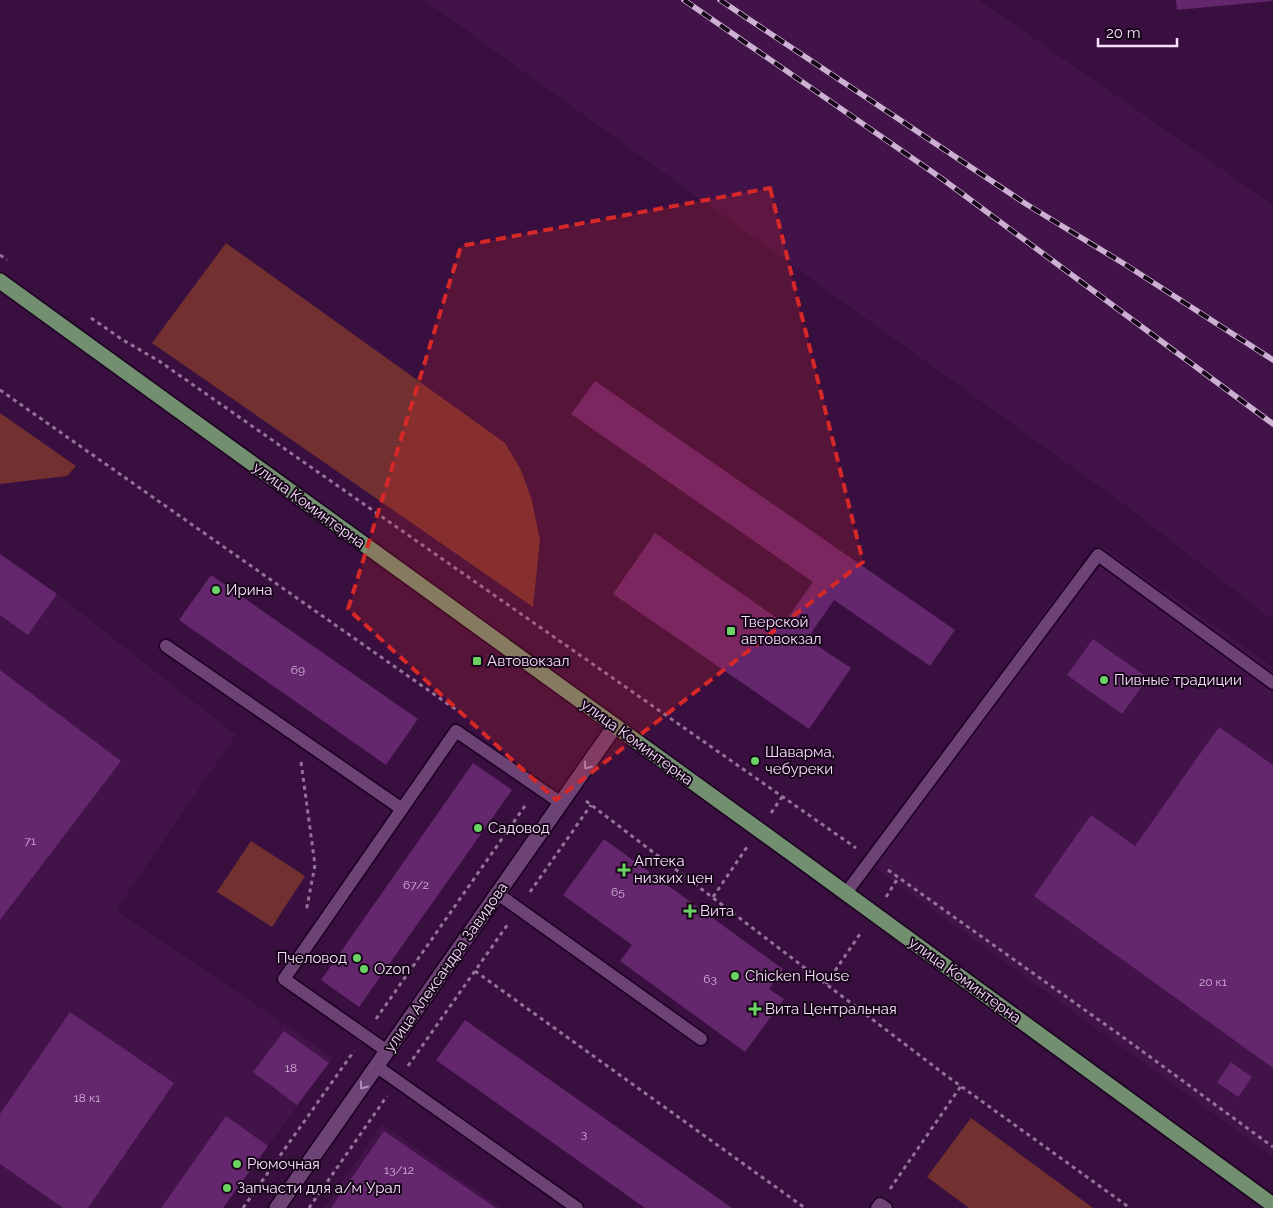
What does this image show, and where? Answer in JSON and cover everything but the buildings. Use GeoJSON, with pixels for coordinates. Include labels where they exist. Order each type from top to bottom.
{"type":"FeatureCollection","features":[{"type":"Feature","properties":{"kind":"main road","name":"улица Коминтерна"},"geometry":{"type":"LineString","coordinates":[[0,281],[846,893],[1273,1205]]}},
{"type":"Feature","properties":{"kind":"street","name":"улица Александра Завидова"},"geometry":{"type":"LineString","coordinates":[[277,1208],[615,726]]}},
{"type":"Feature","properties":{"kind":"lane"},"geometry":{"type":"LineString","coordinates":[[846,893],[1098,555],[1273,683]]}},
{"type":"Feature","properties":{"kind":"lane"},"geometry":{"type":"LineString","coordinates":[[166,646],[402,808]]}},
{"type":"Feature","properties":{"kind":"lane"},"geometry":{"type":"LineString","coordinates":[[387,1051],[284,980],[456,731],[561,803]]}},
{"type":"Feature","properties":{"kind":"lane"},"geometry":{"type":"LineString","coordinates":[[498,894],[701,1039]]}},
{"type":"Feature","properties":{"kind":"lane"},"geometry":{"type":"LineString","coordinates":[[376,1066],[577,1208]]}},
{"type":"Feature","properties":{"kind":"path"},"geometry":{"type":"LineString","coordinates":[[0,256],[8,261]]}},
{"type":"Feature","properties":{"kind":"path"},"geometry":{"type":"LineString","coordinates":[[90,317],[122,340],[159,360],[872,859],[1127,1040],[1273,1147]]}},
{"type":"Feature","properties":{"kind":"path"},"geometry":{"type":"LineString","coordinates":[[0,390],[458,711]]}},
{"type":"Feature","properties":{"kind":"path"},"geometry":{"type":"LineString","coordinates":[[297,736],[315,865],[306,913]]}},
{"type":"Feature","properties":{"kind":"path"},"geometry":{"type":"LineString","coordinates":[[243,1208],[538,787]]}},
{"type":"Feature","properties":{"kind":"path"},"geometry":{"type":"LineString","coordinates":[[570,789],[961,1086],[1130,1208]]}},
{"type":"Feature","properties":{"kind":"path"},"geometry":{"type":"LineString","coordinates":[[309,1208],[591,805]]}},
{"type":"Feature","properties":{"kind":"path"},"geometry":{"type":"LineString","coordinates":[[454,956],[806,1208]]}},
{"type":"Feature","properties":{"kind":"path"},"geometry":{"type":"LineString","coordinates":[[881,1207],[961,1086]]}},
{"type":"Feature","properties":{"kind":"highlighted area"},"geometry":{"type":"Polygon","coordinates":[[[770,188],[863,562],[556,800],[348,609],[461,246],[770,188]]]}},
{"type":"Feature","properties":{"kind":"shaded area"},"geometry":{"type":"Polygon","coordinates":[[[424,0],[979,0],[1273,205],[1273,620],[1125,505],[424,0]]]}},
{"type":"Feature","properties":{"kind":"shaded area"},"geometry":{"type":"Polygon","coordinates":[[[226,243],[505,443],[521,470],[532,501],[540,540],[533,607],[152,343],[226,243]]]}},
{"type":"Feature","properties":{"kind":"shaded area"},"geometry":{"type":"Polygon","coordinates":[[[0,413],[76,466],[67,476],[0,484],[0,413]]]}},
{"type":"Feature","properties":{"kind":"shaded area"},"geometry":{"type":"Polygon","coordinates":[[[1102,546],[1273,667],[1273,1157],[863,859],[1065,584],[1102,546]]]}},
{"type":"Feature","properties":{"kind":"shaded area"},"geometry":{"type":"Polygon","coordinates":[[[0,554],[57,594],[236,735],[116,910],[333,1057],[223,1208],[0,1208],[0,554]]]}},
{"type":"Feature","properties":{"kind":"shaded area"},"geometry":{"type":"Polygon","coordinates":[[[251,841],[305,876],[272,927],[217,892],[251,841]]]}},
{"type":"Feature","properties":{"kind":"shaded area"},"geometry":{"type":"Polygon","coordinates":[[[971,1118],[1093,1208],[969,1208],[927,1177],[971,1118]]]}},
{"type":"Feature","properties":{"kind":"shaded area"},"geometry":{"type":"Polygon","coordinates":[[[382,1124],[502,1208],[324,1208],[382,1124]]]}},
{"type":"Feature","properties":{"kind":"railway"},"geometry":{"type":"LineString","coordinates":[[684,0],[941,178],[1273,424]]}},
{"type":"Feature","properties":{"kind":"railway"},"geometry":{"type":"LineString","coordinates":[[720,0],[1026,204],[1126,265],[1273,360]]}},
{"type":"Feature","properties":{"kind":"place","name":"Ирина"},"geometry":{"type":"Point","coordinates":[216,590]}},
{"type":"Feature","properties":{"kind":"place","name":"Тверской автовокзал"},"geometry":{"type":"Point","coordinates":[731,631]}},
{"type":"Feature","properties":{"kind":"place","name":"Автовокзал"},"geometry":{"type":"Point","coordinates":[477,661]}},
{"type":"Feature","properties":{"kind":"place","name":"Пивные традиции"},"geometry":{"type":"Point","coordinates":[1104,680]}},
{"type":"Feature","properties":{"kind":"place","name":"Шаварма, чебуреки"},"geometry":{"type":"Point","coordinates":[755,761]}},
{"type":"Feature","properties":{"kind":"place","name":"Садовод"},"geometry":{"type":"Point","coordinates":[478,828]}},
{"type":"Feature","properties":{"kind":"place","name":"Аптека низких цен"},"geometry":{"type":"Point","coordinates":[624,870]}},
{"type":"Feature","properties":{"kind":"place","name":"Вита"},"geometry":{"type":"Point","coordinates":[690,911]}},
{"type":"Feature","properties":{"kind":"place","name":"Пчеловод"},"geometry":{"type":"Point","coordinates":[357,958]}},
{"type":"Feature","properties":{"kind":"place","name":"Ozon"},"geometry":{"type":"Point","coordinates":[364,969]}},
{"type":"Feature","properties":{"kind":"place","name":"Chicken House"},"geometry":{"type":"Point","coordinates":[735,976]}},
{"type":"Feature","properties":{"kind":"place","name":"Вита Центральная"},"geometry":{"type":"Point","coordinates":[755,1009]}},
{"type":"Feature","properties":{"kind":"place","name":"Рюмочная"},"geometry":{"type":"Point","coordinates":[237,1164]}},
{"type":"Feature","properties":{"kind":"place","name":"Запчасти для а/м Урал"},"geometry":{"type":"Point","coordinates":[227,1188]}}]}
